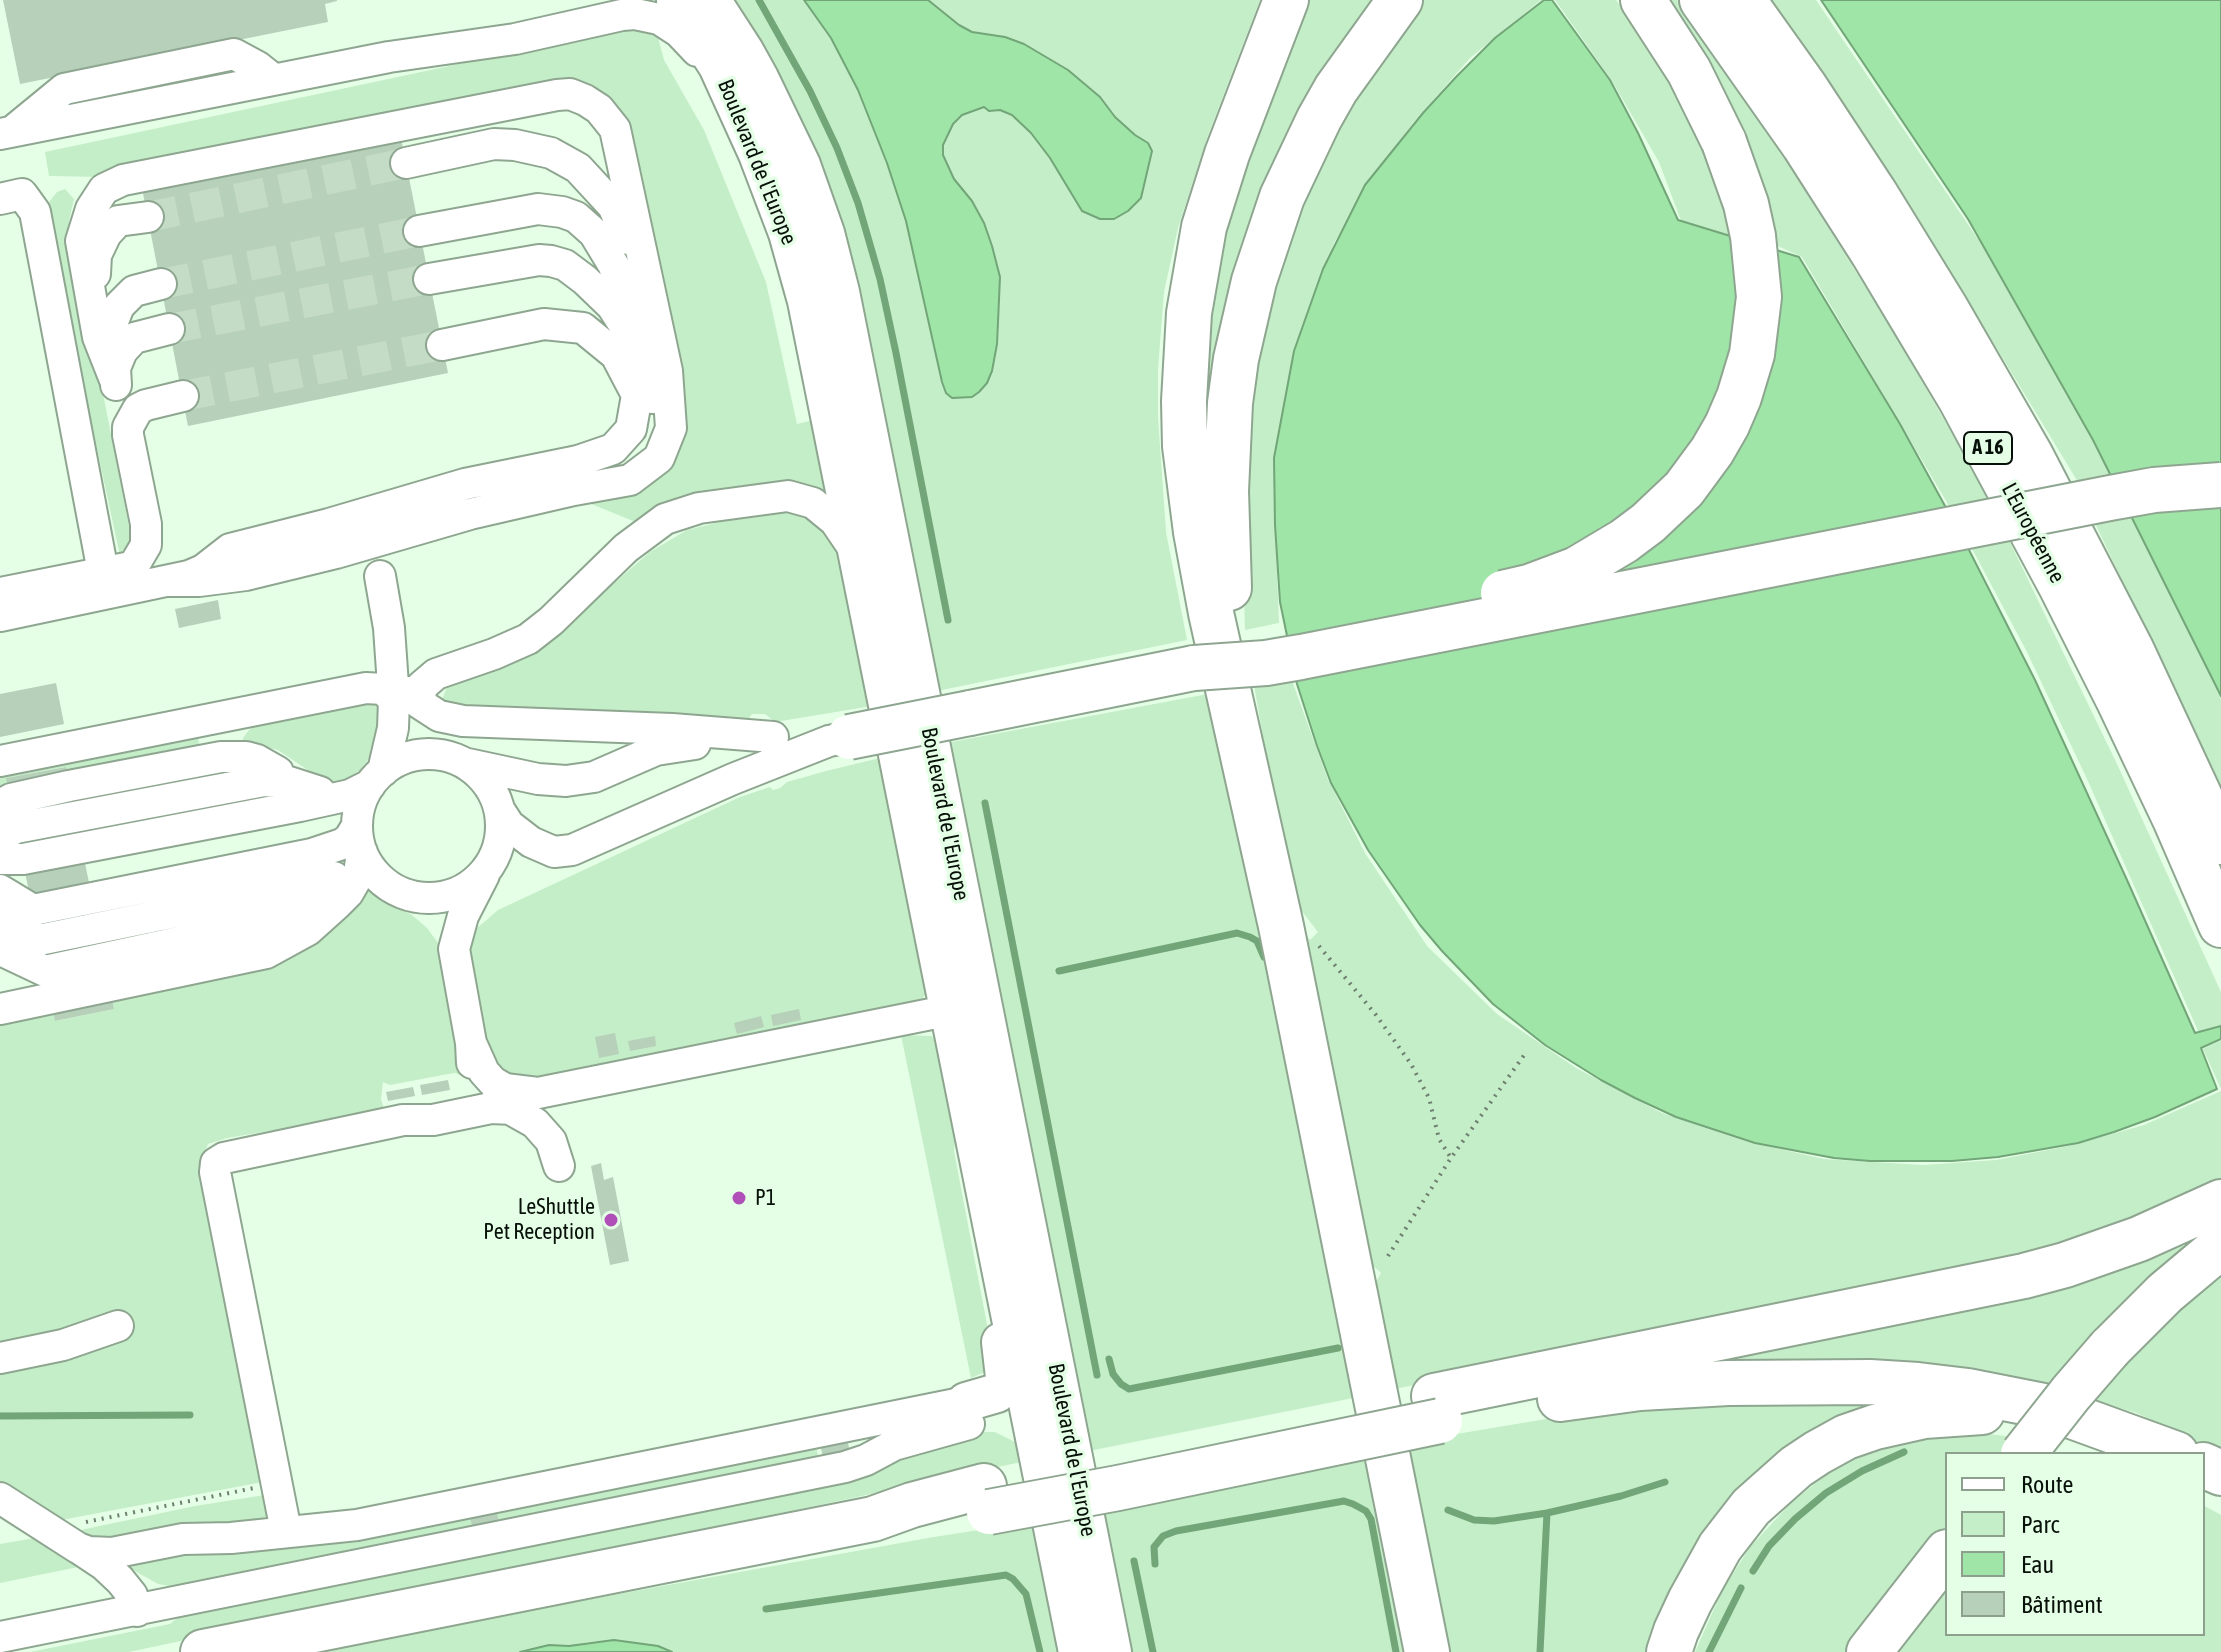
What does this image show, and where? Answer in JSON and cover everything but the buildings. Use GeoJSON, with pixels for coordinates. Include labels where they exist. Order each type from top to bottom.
{"type":"FeatureCollection","features":[{"type":"Feature","properties":{"kind":"highway"},"geometry":{"type":"LineString","coordinates":[[1286,0],[1227,154],[1204,227],[1189,313],[1184,401],[1189,485],[1208,599],[1298,934]]}},
{"type":"Feature","properties":{"kind":"highway"},"geometry":{"type":"LineString","coordinates":[[1400,0],[1336,89],[1300,156],[1282,197],[1254,281],[1236,359],[1230,403],[1227,529],[1228,581],[1243,710],[1298,934],[1427,1652]]}},
{"type":"Feature","properties":{"kind":"highway"},"geometry":{"type":"LineString","coordinates":[[1194,668],[1294,636],[1497,595],[1577,569],[1648,523],[1684,489],[1706,461],[1727,425],[1746,377],[1759,297],[1753,236],[1738,178],[1724,142],[1694,80],[1643,0]]}},
{"type":"Feature","properties":{"kind":"highway","name":"L'Européenne"},"geometry":{"type":"LineString","coordinates":[[1702,0],[1804,145],[1961,400],[2119,701],[2221,925]]}},
{"type":"Feature","properties":{"kind":"highway","name":"L'Européenne"},"geometry":{"type":"LineString","coordinates":[[1743,0],[1876,195],[1961,333],[2031,456],[2131,649],[2221,842]]}},
{"type":"Feature","properties":{"kind":"highway"},"geometry":{"type":"LineString","coordinates":[[839,739],[1194,668],[1301,657],[2110,498],[2154,490],[2221,485]]}},
{"type":"Feature","properties":{"kind":"highway"},"geometry":{"type":"LineString","coordinates":[[203,1652],[873,1519],[912,1505],[987,1499],[1437,1408],[2024,1276],[2115,1248],[2221,1202]]}},
{"type":"Feature","properties":{"kind":"highway"},"geometry":{"type":"LineString","coordinates":[[2025,1452],[2110,1348],[2165,1293],[2221,1246]]}},
{"type":"Feature","properties":{"kind":"highway"},"geometry":{"type":"LineString","coordinates":[[1437,1408],[1564,1399],[1674,1385],[1870,1382],[1956,1389],[2011,1398],[2044,1406],[2156,1446]]}},
{"type":"Feature","properties":{"kind":"highway"},"geometry":{"type":"LineString","coordinates":[[1669,1652],[1703,1576],[1720,1547],[1751,1507],[1796,1467],[1846,1437],[1899,1420],[1990,1412],[2061,1420],[2156,1446]]}},
{"type":"Feature","properties":{"kind":"highway"},"geometry":{"type":"LineString","coordinates":[[1869,1652],[1945,1555]]}},
{"type":"Feature","properties":{"kind":"main road","name":"Boulevard de l'Europe"},"geometry":{"type":"LineString","coordinates":[[676,0],[718,66],[775,195],[800,272],[818,349],[1078,1652]]}},
{"type":"Feature","properties":{"kind":"main road","name":"Boulevard de l'Europe"},"geometry":{"type":"LineString","coordinates":[[711,0],[752,65],[801,165],[825,233],[844,305],[1112,1652]]}},
{"type":"Feature","properties":{"kind":"main road"},"geometry":{"type":"LineString","coordinates":[[967,1413],[997,1393],[1005,1377],[971,1187],[969,1103]]}},
{"type":"Feature","properties":{"kind":"main road"},"geometry":{"type":"LineString","coordinates":[[967,1413],[1016,1427],[1030,1439],[1038,1452]]}},
{"type":"Feature","properties":{"kind":"street"},"geometry":{"type":"LineString","coordinates":[[6,132],[277,78],[389,57],[515,39],[635,14],[659,19],[690,42],[742,120]]}},
{"type":"Feature","properties":{"kind":"street"},"geometry":{"type":"LineString","coordinates":[[115,374],[98,337],[81,241],[91,209],[104,189],[123,180],[557,95],[570,94],[585,100],[599,109],[615,129],[667,371],[671,428],[659,458],[630,480],[470,514],[336,553],[246,575],[199,581],[187,576]]}},
{"type":"Feature","properties":{"kind":"street"},"geometry":{"type":"LineString","coordinates":[[0,616],[307,553],[439,511],[624,469],[654,443],[664,409],[630,245],[613,206],[578,168],[551,153],[515,145],[494,144],[406,163]]}},
{"type":"Feature","properties":{"kind":"street"},"geometry":{"type":"LineString","coordinates":[[0,199],[22,194],[35,212],[103,572]]}},
{"type":"Feature","properties":{"kind":"street"},"geometry":{"type":"LineString","coordinates":[[419,231],[538,209],[576,217],[594,233],[614,266],[632,337]]}},
{"type":"Feature","properties":{"kind":"street"},"geometry":{"type":"LineString","coordinates":[[0,593],[131,567],[146,545],[146,524],[95,274],[96,255],[106,234],[118,221],[148,217]]}},
{"type":"Feature","properties":{"kind":"street"},"geometry":{"type":"LineString","coordinates":[[187,576],[231,557],[285,547],[429,502],[612,463],[644,440],[654,409],[645,363],[612,306],[565,265],[539,260],[429,279]]}},
{"type":"Feature","properties":{"kind":"street"},"geometry":{"type":"LineString","coordinates":[[115,374],[112,324],[119,306],[134,291],[161,284]]}},
{"type":"Feature","properties":{"kind":"street"},"geometry":{"type":"LineString","coordinates":[[187,576],[230,549],[465,484],[578,461],[613,449],[631,429],[637,395],[616,355],[583,328],[544,324],[442,345]]}},
{"type":"Feature","properties":{"kind":"street"},"geometry":{"type":"LineString","coordinates":[[115,374],[122,351],[134,338],[169,329]]}},
{"type":"Feature","properties":{"kind":"street"},"geometry":{"type":"LineString","coordinates":[[128,435],[128,427],[138,409],[183,396]]}},
{"type":"Feature","properties":{"kind":"street"},"geometry":{"type":"LineString","coordinates":[[0,914],[39,940],[317,883],[335,876],[407,698],[436,674],[528,639],[551,621],[626,548],[665,519],[699,508],[788,496],[813,503],[835,521],[860,558]]}},
{"type":"Feature","properties":{"kind":"street"},"geometry":{"type":"LineString","coordinates":[[380,576],[389,628],[407,698],[425,727],[438,745],[484,779],[500,811],[515,831],[554,852],[572,850],[733,779],[839,739]]}},
{"type":"Feature","properties":{"kind":"street"},"geometry":{"type":"LineString","coordinates":[[0,761],[366,688],[383,689],[439,716],[463,721],[839,739]]}},
{"type":"Feature","properties":{"kind":"street"},"geometry":{"type":"LineString","coordinates":[[0,897],[35,922],[315,867],[337,859],[400,760],[410,756],[431,754],[538,779],[566,781],[594,777],[665,747],[773,737]]}},
{"type":"Feature","properties":{"kind":"street"},"geometry":{"type":"LineString","coordinates":[[0,805],[11,799],[69,786],[221,757],[257,760],[360,820],[374,872],[437,924],[455,958]]}},
{"type":"Feature","properties":{"kind":"street"},"geometry":{"type":"LineString","coordinates":[[0,824],[14,815],[245,771],[268,770],[300,783]]}},
{"type":"Feature","properties":{"kind":"street"},"geometry":{"type":"LineString","coordinates":[[0,836],[16,828],[249,783],[277,780],[300,783]]}},
{"type":"Feature","properties":{"kind":"street"},"geometry":{"type":"LineString","coordinates":[[0,852],[282,796],[300,783]]}},
{"type":"Feature","properties":{"kind":"street"},"geometry":{"type":"LineString","coordinates":[[500,811],[498,848],[458,929],[454,949],[472,1064],[475,1082],[483,1093],[535,1123],[551,1141],[559,1166]]}},
{"type":"Feature","properties":{"kind":"street"},"geometry":{"type":"LineString","coordinates":[[0,872],[27,878],[345,812],[360,820]]}},
{"type":"Feature","properties":{"kind":"street"},"geometry":{"type":"LineString","coordinates":[[0,859],[23,859],[360,820]]}},
{"type":"Feature","properties":{"kind":"street"},"geometry":{"type":"LineString","coordinates":[[0,880],[29,892],[321,833],[360,820]]}},
{"type":"Feature","properties":{"kind":"street"},"geometry":{"type":"LineString","coordinates":[[0,890],[33,910],[312,854],[342,844],[349,839],[360,820]]}},
{"type":"Feature","properties":{"kind":"street"},"geometry":{"type":"LineString","coordinates":[[0,1001],[48,985],[186,955],[243,948],[288,935],[322,907],[348,893],[359,874],[360,820]]}},
{"type":"Feature","properties":{"kind":"street"},"geometry":{"type":"LineString","coordinates":[[392,887],[413,896],[448,896],[470,886],[487,869]]}},
{"type":"Feature","properties":{"kind":"street"},"geometry":{"type":"LineString","coordinates":[[0,927],[6,935],[42,954],[322,907]]}},
{"type":"Feature","properties":{"kind":"street"},"geometry":{"type":"LineString","coordinates":[[0,947],[45,971],[263,924],[322,907]]}},
{"type":"Feature","properties":{"kind":"street"},"geometry":{"type":"LineString","coordinates":[[0,1009],[266,953],[297,938],[322,907]]}},
{"type":"Feature","properties":{"kind":"street"},"geometry":{"type":"LineString","coordinates":[[0,967],[48,985]]}},
{"type":"Feature","properties":{"kind":"street"},"geometry":{"type":"LineString","coordinates":[[471,1043],[484,1072],[493,1082],[505,1089],[538,1093],[951,1010]]}},
{"type":"Feature","properties":{"kind":"street"},"geometry":{"type":"LineString","coordinates":[[286,1531],[215,1172],[216,1163],[224,1158],[403,1120],[433,1120],[491,1108],[513,1109]]}},
{"type":"Feature","properties":{"kind":"street"},"geometry":{"type":"LineString","coordinates":[[0,1358],[63,1345],[118,1326]]}},
{"type":"Feature","properties":{"kind":"street"},"geometry":{"type":"LineString","coordinates":[[78,1548],[112,1553],[183,1539],[231,1538],[357,1525],[967,1413]]}},
{"type":"Feature","properties":{"kind":"street"},"geometry":{"type":"LineString","coordinates":[[0,1637],[845,1467],[967,1413]]}},
{"type":"Feature","properties":{"kind":"street"},"geometry":{"type":"LineString","coordinates":[[0,1498],[104,1565],[132,1595],[137,1611]]}},
{"type":"Feature","properties":{"kind":"path"},"geometry":{"type":"LineString","coordinates":[[1298,934],[1376,1015],[1411,1064],[1429,1098],[1439,1139],[1451,1158]]}},
{"type":"Feature","properties":{"kind":"path"},"geometry":{"type":"LineString","coordinates":[[1388,1256],[1451,1158],[1527,1051]]}},
{"type":"Feature","properties":{"kind":"path"},"geometry":{"type":"LineString","coordinates":[[48,1529],[277,1483]]}},
{"type":"Feature","properties":{"kind":"green space"},"geometry":{"type":"Polygon","coordinates":[[[727,0],[1260,0],[1207,138],[1178,228],[1164,292],[1158,417],[1166,532],[1187,640],[937,691],[727,0]]]}},
{"type":"Feature","properties":{"kind":"green space"},"geometry":{"type":"Polygon","coordinates":[[[1299,0],[1376,0],[1350,31],[1315,86],[1210,426],[1197,431],[1217,225],[1299,0]]]}},
{"type":"Feature","properties":{"kind":"green space"},"geometry":{"type":"Polygon","coordinates":[[[1424,0],[1541,0],[1470,58],[1413,123],[1374,175],[1334,243],[1305,324],[1275,519],[1279,623],[1245,630],[1240,452],[1253,349],[1308,168],[1404,23],[1424,0]]]}},
{"type":"Feature","properties":{"kind":"green space"},"geometry":{"type":"Polygon","coordinates":[[[1555,0],[1616,0],[1661,62],[1717,183],[1730,237],[1683,226],[1659,162],[1612,81],[1555,0]]]}},
{"type":"Feature","properties":{"kind":"green space"},"geometry":{"type":"Polygon","coordinates":[[[1661,0],[1677,0],[1732,75],[1887,321],[1995,508],[1955,516],[1802,257],[1769,242],[1661,0]]]}},
{"type":"Feature","properties":{"kind":"green space"},"geometry":{"type":"Polygon","coordinates":[[[1772,0],[1816,0],[1986,251],[2119,484],[2081,487],[1911,207],[1772,0]]]}},
{"type":"Feature","properties":{"kind":"green space"},"geometry":{"type":"Polygon","coordinates":[[[655,26],[664,60],[704,130],[766,282],[797,424],[818,419],[837,513],[811,490],[633,521],[584,501],[676,446],[594,96],[102,177],[49,176],[45,152],[614,31],[655,26]]]}},
{"type":"Feature","properties":{"kind":"green space"},"geometry":{"type":"Polygon","coordinates":[[[65,189],[74,199],[69,221],[133,546],[129,555],[117,557],[119,551],[46,212],[57,192],[65,189]]]}},
{"type":"Feature","properties":{"kind":"green space"},"geometry":{"type":"Polygon","coordinates":[[[780,507],[813,518],[848,566],[872,706],[775,722],[765,714],[752,714],[746,722],[487,713],[441,703],[449,681],[519,661],[551,638],[650,552],[687,530],[780,507]]]}},
{"type":"Feature","properties":{"kind":"green space"},"geometry":{"type":"Polygon","coordinates":[[[2131,510],[2221,693],[2221,788],[2092,517],[2131,510]]]}},
{"type":"Feature","properties":{"kind":"green space"},"geometry":{"type":"Polygon","coordinates":[[[2006,534],[2117,764],[2221,992],[2221,1032],[2218,1026],[2199,1033],[2087,779],[2027,652],[1970,545],[2006,534]]]}},
{"type":"Feature","properties":{"kind":"green space"},"geometry":{"type":"Polygon","coordinates":[[[1291,678],[1327,777],[1365,853],[1427,946],[1497,1014],[1576,1068],[1662,1113],[1745,1141],[1824,1159],[1923,1165],[1996,1160],[2069,1146],[2144,1125],[2221,1091],[2221,1183],[2188,1202],[2030,1258],[1391,1390],[1371,1291],[1381,1273],[1370,1263],[1303,931],[1310,940],[1318,932],[1291,897],[1254,685],[1291,678]]]}},
{"type":"Feature","properties":{"kind":"green space"},"geometry":{"type":"Polygon","coordinates":[[[1213,693],[1363,1396],[1084,1452],[946,743],[1213,693]]]}},
{"type":"Feature","properties":{"kind":"green space"},"geometry":{"type":"Polygon","coordinates":[[[372,701],[378,704],[382,712],[376,750],[359,771],[337,783],[312,773],[278,750],[258,745],[244,746],[243,738],[262,721],[372,701]]]}},
{"type":"Feature","properties":{"kind":"green space"},"geometry":{"type":"Polygon","coordinates":[[[197,732],[201,754],[68,780],[65,767],[7,778],[10,794],[0,797],[0,772],[197,732]]]}},
{"type":"Feature","properties":{"kind":"green space"},"geometry":{"type":"Polygon","coordinates":[[[884,757],[929,978],[926,994],[918,1004],[519,1084],[487,1066],[470,968],[471,944],[476,929],[498,910],[740,797],[884,757]]]}},
{"type":"Feature","properties":{"kind":"green space"},"geometry":{"type":"Polygon","coordinates":[[[364,885],[412,915],[438,943],[462,1076],[455,1073],[390,1085],[383,1082],[381,1099],[385,1112],[227,1138],[208,1144],[203,1157],[268,1481],[56,1521],[0,1487],[0,1012],[52,1003],[56,1021],[114,1009],[111,995],[364,885]]]}},
{"type":"Feature","properties":{"kind":"green space"},"geometry":{"type":"Polygon","coordinates":[[[901,1035],[932,1036],[945,1056],[958,1110],[954,1151],[993,1356],[992,1369],[971,1378],[901,1035]]]}},
{"type":"Feature","properties":{"kind":"green space"},"geometry":{"type":"Polygon","coordinates":[[[2221,1040],[2221,1089],[2203,1049],[2221,1040]]]}},
{"type":"Feature","properties":{"kind":"green space"},"geometry":{"type":"Polygon","coordinates":[[[2179,1241],[2187,1251],[2060,1391],[2011,1376],[1933,1370],[1728,1369],[1733,1350],[2179,1241]]]}},
{"type":"Feature","properties":{"kind":"green space"},"geometry":{"type":"Polygon","coordinates":[[[2221,1268],[2221,1456],[2137,1413],[2088,1399],[2221,1268]]]}},
{"type":"Feature","properties":{"kind":"green space"},"geometry":{"type":"Polygon","coordinates":[[[1862,1400],[1868,1405],[1868,1413],[1828,1433],[1662,1652],[1442,1652],[1403,1443],[1576,1414],[1862,1400]]]}},
{"type":"Feature","properties":{"kind":"green space"},"geometry":{"type":"Polygon","coordinates":[[[1964,1431],[2022,1438],[2011,1452],[1945,1452],[1945,1537],[1855,1652],[1695,1652],[1722,1591],[1750,1547],[1791,1503],[1834,1468],[1911,1436],[1964,1431]]]}},
{"type":"Feature","properties":{"kind":"green space"},"geometry":{"type":"Polygon","coordinates":[[[995,1432],[1017,1443],[1026,1461],[129,1652],[30,1652],[170,1624],[182,1614],[753,1502],[853,1479],[914,1450],[995,1432]]]}},
{"type":"Feature","properties":{"kind":"green space"},"geometry":{"type":"Polygon","coordinates":[[[816,1446],[819,1461],[188,1589],[158,1584],[119,1562],[282,1538],[289,1549],[816,1446]]]}},
{"type":"Feature","properties":{"kind":"green space"},"geometry":{"type":"Polygon","coordinates":[[[1372,1449],[1412,1652],[1126,1652],[1096,1504],[1372,1449]]]}},
{"type":"Feature","properties":{"kind":"green space"},"geometry":{"type":"Polygon","coordinates":[[[271,1494],[276,1519],[114,1544],[71,1532],[195,1506],[271,1494]]]}},
{"type":"Feature","properties":{"kind":"green space"},"geometry":{"type":"Polygon","coordinates":[[[2205,1506],[2221,1515],[2221,1652],[1890,1652],[1945,1583],[1945,1636],[2205,1636],[2205,1506]]]}},
{"type":"Feature","properties":{"kind":"green space"},"geometry":{"type":"Polygon","coordinates":[[[1036,1521],[1063,1652],[672,1652],[658,1646],[590,1642],[569,1646],[549,1645],[520,1652],[298,1652],[928,1538],[1036,1521]]]}},
{"type":"Feature","properties":{"kind":"green space"},"geometry":{"type":"Polygon","coordinates":[[[41,1537],[83,1566],[0,1583],[0,1544],[41,1537]]]}},
{"type":"Feature","properties":{"kind":"water"},"geometry":{"type":"Polygon","coordinates":[[[804,0],[928,0],[972,32],[1005,37],[1024,44],[1068,70],[1100,97],[1115,117],[1148,143],[1152,151],[1141,198],[1114,219],[1100,219],[1082,211],[1050,158],[1012,115],[1000,110],[989,111],[984,107],[962,115],[953,124],[943,145],[943,155],[954,179],[972,201],[984,223],[1000,277],[997,344],[992,371],[987,383],[972,397],[952,398],[946,393],[906,221],[887,163],[858,90],[831,38],[804,0]]]}},
{"type":"Feature","properties":{"kind":"water"},"geometry":{"type":"Polygon","coordinates":[[[1544,0],[1552,0],[1610,80],[1678,220],[1799,257],[1900,424],[1967,546],[2035,680],[2195,1033],[2221,1026],[2221,1039],[2201,1048],[2217,1089],[2114,1132],[2078,1143],[1998,1157],[1952,1161],[1870,1161],[1834,1158],[1755,1143],[1676,1117],[1635,1098],[1545,1045],[1493,1004],[1442,951],[1368,850],[1331,783],[1317,746],[1297,684],[1280,602],[1274,458],[1294,351],[1323,269],[1365,185],[1456,77],[1495,38],[1544,0]]]}},
{"type":"Feature","properties":{"kind":"water"},"geometry":{"type":"Polygon","coordinates":[[[1821,0],[2221,0],[2221,696],[2093,440],[1968,219],[1821,0]]]}},
{"type":"Feature","properties":{"kind":"water"},"geometry":{"type":"Polygon","coordinates":[[[614,1640],[658,1646],[672,1652],[520,1652],[549,1645],[569,1646],[614,1640]]]}},
{"type":"Feature","properties":{"kind":"waterway"},"geometry":{"type":"LineString","coordinates":[[759,0],[810,91],[858,203],[880,279],[896,353],[948,620]]}},
{"type":"Feature","properties":{"kind":"waterway"},"geometry":{"type":"LineString","coordinates":[[985,803],[1097,1375]]}},
{"type":"Feature","properties":{"kind":"waterway"},"geometry":{"type":"LineString","coordinates":[[1059,971],[1237,933],[1257,941],[1264,957]]}},
{"type":"Feature","properties":{"kind":"waterway"},"geometry":{"type":"LineString","coordinates":[[1109,1359],[1113,1374],[1129,1389],[1338,1348]]}},
{"type":"Feature","properties":{"kind":"waterway"},"geometry":{"type":"LineString","coordinates":[[0,1416],[190,1415]]}},
{"type":"Feature","properties":{"kind":"waterway"},"geometry":{"type":"LineString","coordinates":[[1753,1571],[1769,1546],[1826,1493],[1862,1471],[1904,1452]]}},
{"type":"Feature","properties":{"kind":"waterway"},"geometry":{"type":"LineString","coordinates":[[1540,1652],[1547,1513],[1665,1482]]}},
{"type":"Feature","properties":{"kind":"waterway"},"geometry":{"type":"LineString","coordinates":[[1155,1564],[1154,1547],[1163,1536],[1176,1531],[1344,1501],[1353,1504],[1366,1511],[1371,1519],[1396,1652]]}},
{"type":"Feature","properties":{"kind":"waterway"},"geometry":{"type":"LineString","coordinates":[[1448,1510],[1474,1520],[1494,1521],[1547,1513]]}},
{"type":"Feature","properties":{"kind":"waterway"},"geometry":{"type":"LineString","coordinates":[[1134,1561],[1153,1652]]}},
{"type":"Feature","properties":{"kind":"waterway"},"geometry":{"type":"LineString","coordinates":[[766,1609],[1006,1575],[1026,1594],[1040,1652]]}},
{"type":"Feature","properties":{"kind":"waterway"},"geometry":{"type":"LineString","coordinates":[[1709,1652],[1741,1588]]}},
{"type":"Feature","properties":{"kind":"tunnel"},"geometry":{"type":"LineString","coordinates":[[148,217],[406,163]]}},
{"type":"Feature","properties":{"kind":"tunnel"},"geometry":{"type":"LineString","coordinates":[[161,284],[419,231]]}},
{"type":"Feature","properties":{"kind":"tunnel"},"geometry":{"type":"LineString","coordinates":[[169,329],[429,279]]}},
{"type":"Feature","properties":{"kind":"tunnel"},"geometry":{"type":"LineString","coordinates":[[183,396],[442,345]]}},
{"type":"Feature","properties":{"kind":"place","name":"P1"},"geometry":{"type":"Point","coordinates":[739,1198]}},
{"type":"Feature","properties":{"kind":"place","name":"LeShuttle Pet Reception"},"geometry":{"type":"Point","coordinates":[611,1220]}}]}
